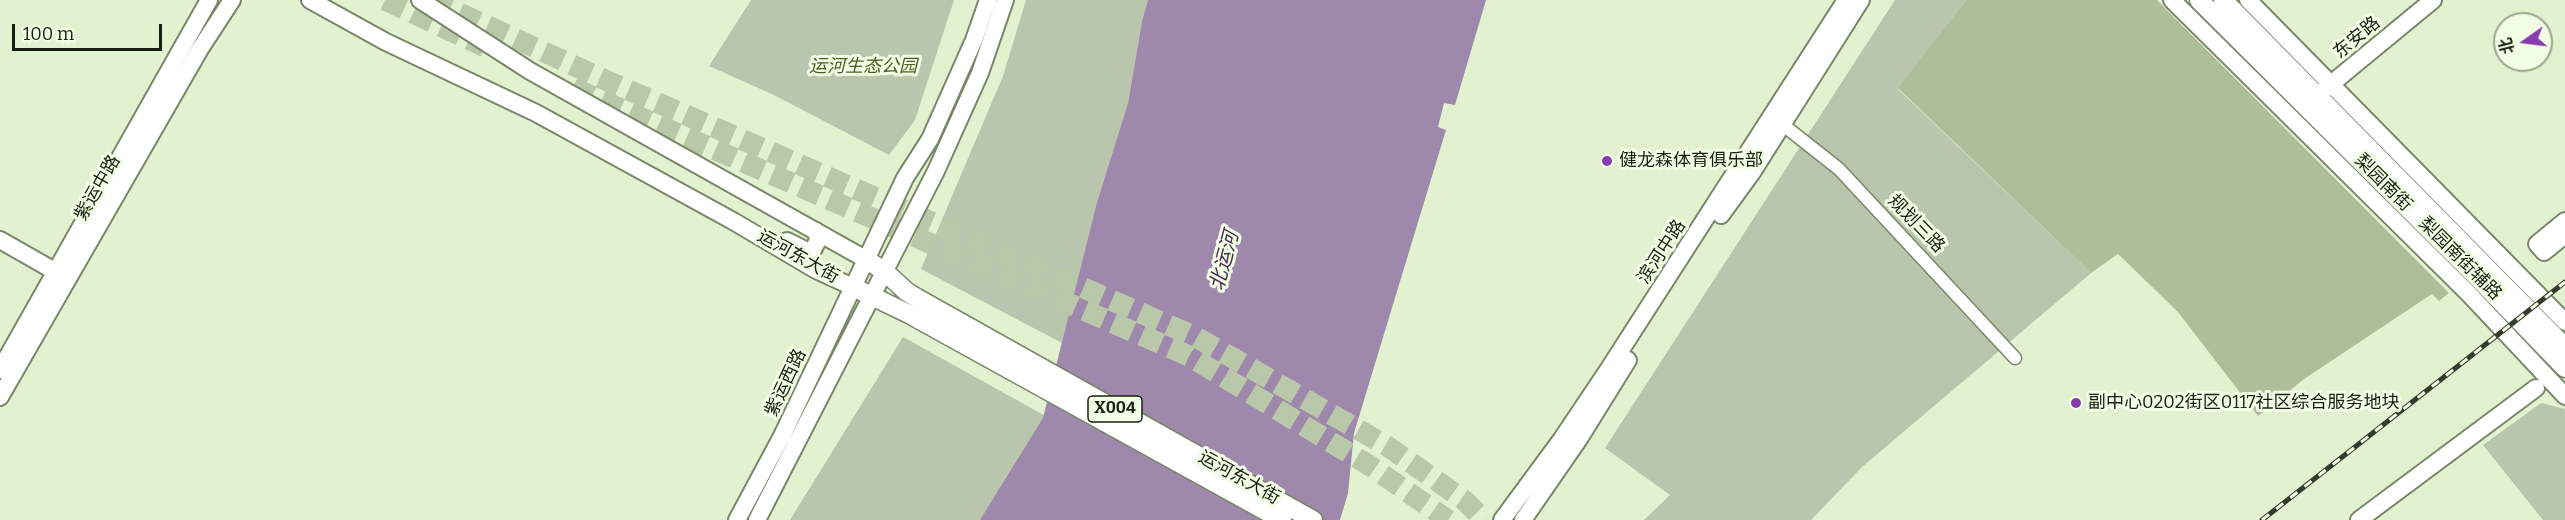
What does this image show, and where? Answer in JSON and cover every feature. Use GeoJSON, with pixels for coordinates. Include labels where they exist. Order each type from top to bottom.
{"type":"FeatureCollection","features":[{"type":"Feature","properties":{"kind":"main road","name":"紫运中路"},"geometry":{"type":"LineString","coordinates":[[0,397],[59,280],[209,0]]}},
{"type":"Feature","properties":{"kind":"main road","name":"紫运中路"},"geometry":{"type":"LineString","coordinates":[[0,370],[59,280],[232,0]]}},
{"type":"Feature","properties":{"kind":"main road","name":"运河东大街"},"geometry":{"type":"LineString","coordinates":[[310,0],[386,42],[536,113],[733,221],[816,270],[871,296],[914,306],[1313,520]]}},
{"type":"Feature","properties":{"kind":"main road","name":"运河东大街"},"geometry":{"type":"LineString","coordinates":[[420,0],[530,71],[867,260],[884,271],[907,292],[914,306],[1282,520]]}},
{"type":"Feature","properties":{"kind":"main road","name":"紫运西路"},"geometry":{"type":"LineString","coordinates":[[736,520],[782,436],[906,178],[930,139],[956,85],[988,0]]}},
{"type":"Feature","properties":{"kind":"main road","name":"紫运西路"},"geometry":{"type":"LineString","coordinates":[[757,520],[941,160],[980,73],[1005,0]]}},
{"type":"Feature","properties":{"kind":"main road","name":"滨河中路"},"geometry":{"type":"LineString","coordinates":[[1503,520],[1602,379],[1846,0]]}},
{"type":"Feature","properties":{"kind":"main road","name":"滨河中路"},"geometry":{"type":"LineString","coordinates":[[1523,520],[1579,439],[1697,248],[1753,171],[1861,0]]}},
{"type":"Feature","properties":{"kind":"main road","name":"梨园南街辅路"},"geometry":{"type":"LineString","coordinates":[[2172,0],[2469,294],[2565,396]]}},
{"type":"Feature","properties":{"kind":"main road","name":"梨园南街"},"geometry":{"type":"LineString","coordinates":[[2199,0],[2319,95],[2484,284],[2565,368]]}},
{"type":"Feature","properties":{"kind":"main road","name":"梨园南街"},"geometry":{"type":"LineString","coordinates":[[2223,0],[2562,334]]}},
{"type":"Feature","properties":{"kind":"main road"},"geometry":{"type":"LineString","coordinates":[[2248,0],[2319,95]]}},
{"type":"Feature","properties":{"kind":"main road","name":"东安路"},"geometry":{"type":"LineString","coordinates":[[2319,95],[2433,0]]}},
{"type":"Feature","properties":{"kind":"main road"},"geometry":{"type":"LineString","coordinates":[[733,221],[765,229],[807,251],[817,246],[816,231]]}},
{"type":"Feature","properties":{"kind":"main road"},"geometry":{"type":"LineString","coordinates":[[2565,221],[2537,244],[2544,252],[2565,235]]}},
{"type":"Feature","properties":{"kind":"main road"},"geometry":{"type":"LineString","coordinates":[[0,240],[59,280]]}},
{"type":"Feature","properties":{"kind":"main road"},"geometry":{"type":"LineString","coordinates":[[0,250],[59,280]]}},
{"type":"Feature","properties":{"kind":"main road"},"geometry":{"type":"LineString","coordinates":[[2359,520],[2536,388]]}},
{"type":"Feature","properties":{"kind":"street","name":"规划三路"},"geometry":{"type":"LineString","coordinates":[[1782,124],[1839,170],[2015,358]]}},
{"type":"Feature","properties":{"kind":"green space","name":"运河生态公园"},"geometry":{"type":"Polygon","coordinates":[[[751,0],[954,0],[915,120],[889,155],[774,95],[709,66],[751,0]]]}},
{"type":"Feature","properties":{"kind":"green space"},"geometry":{"type":"Polygon","coordinates":[[[1026,0],[1148,0],[1142,21],[1128,103],[1097,202],[1062,343],[921,269],[1003,76],[1026,0]]]}},
{"type":"Feature","properties":{"kind":"green space"},"geometry":{"type":"Polygon","coordinates":[[[1895,0],[1966,0],[1898,89],[2091,273],[1862,467],[1811,520],[1644,520],[1670,495],[1605,448],[1895,0]]]}},
{"type":"Feature","properties":{"kind":"green space"},"geometry":{"type":"Polygon","coordinates":[[[1966,0],[2157,0],[2449,293],[2439,301],[2432,294],[2304,379],[2258,416],[2178,312],[2118,254],[2091,273],[1898,88],[1966,0]]]}},
{"type":"Feature","properties":{"kind":"green space"},"geometry":{"type":"Polygon","coordinates":[[[903,337],[1233,520],[790,520],[903,337]]]}},
{"type":"Feature","properties":{"kind":"green space"},"geometry":{"type":"Polygon","coordinates":[[[2541,403],[2565,409],[2565,520],[2543,520],[2483,445],[2541,403]]]}},
{"type":"Feature","properties":{"kind":"water","name":"北运河"},"geometry":{"type":"Polygon","coordinates":[[[1148,0],[1486,0],[1455,105],[1444,103],[1438,127],[1446,130],[1354,433],[1348,493],[1340,520],[980,520],[1043,418],[1097,202],[1128,103],[1142,21],[1148,0]]]}},
{"type":"Feature","properties":{"kind":"tunnel"},"geometry":{"type":"LineString","coordinates":[[385,0],[485,47]]}},
{"type":"Feature","properties":{"kind":"tunnel"},"geometry":{"type":"LineString","coordinates":[[431,0],[603,79],[1196,337],[1387,446],[1464,500],[1484,520]]}},
{"type":"Feature","properties":{"kind":"tunnel"},"geometry":{"type":"LineString","coordinates":[[573,88],[1189,356],[1372,467],[1448,520]]}},
{"type":"Feature","properties":{"kind":"railway"},"geometry":{"type":"LineString","coordinates":[[2262,520],[2565,282]]}},
{"type":"Feature","properties":{"kind":"place","name":"健龙森体育俱乐部"},"geometry":{"type":"Point","coordinates":[1607,161]}},
{"type":"Feature","properties":{"kind":"place","name":"副中心0202街区0117社区综合服务地块"},"geometry":{"type":"Point","coordinates":[2076,403]}}]}
